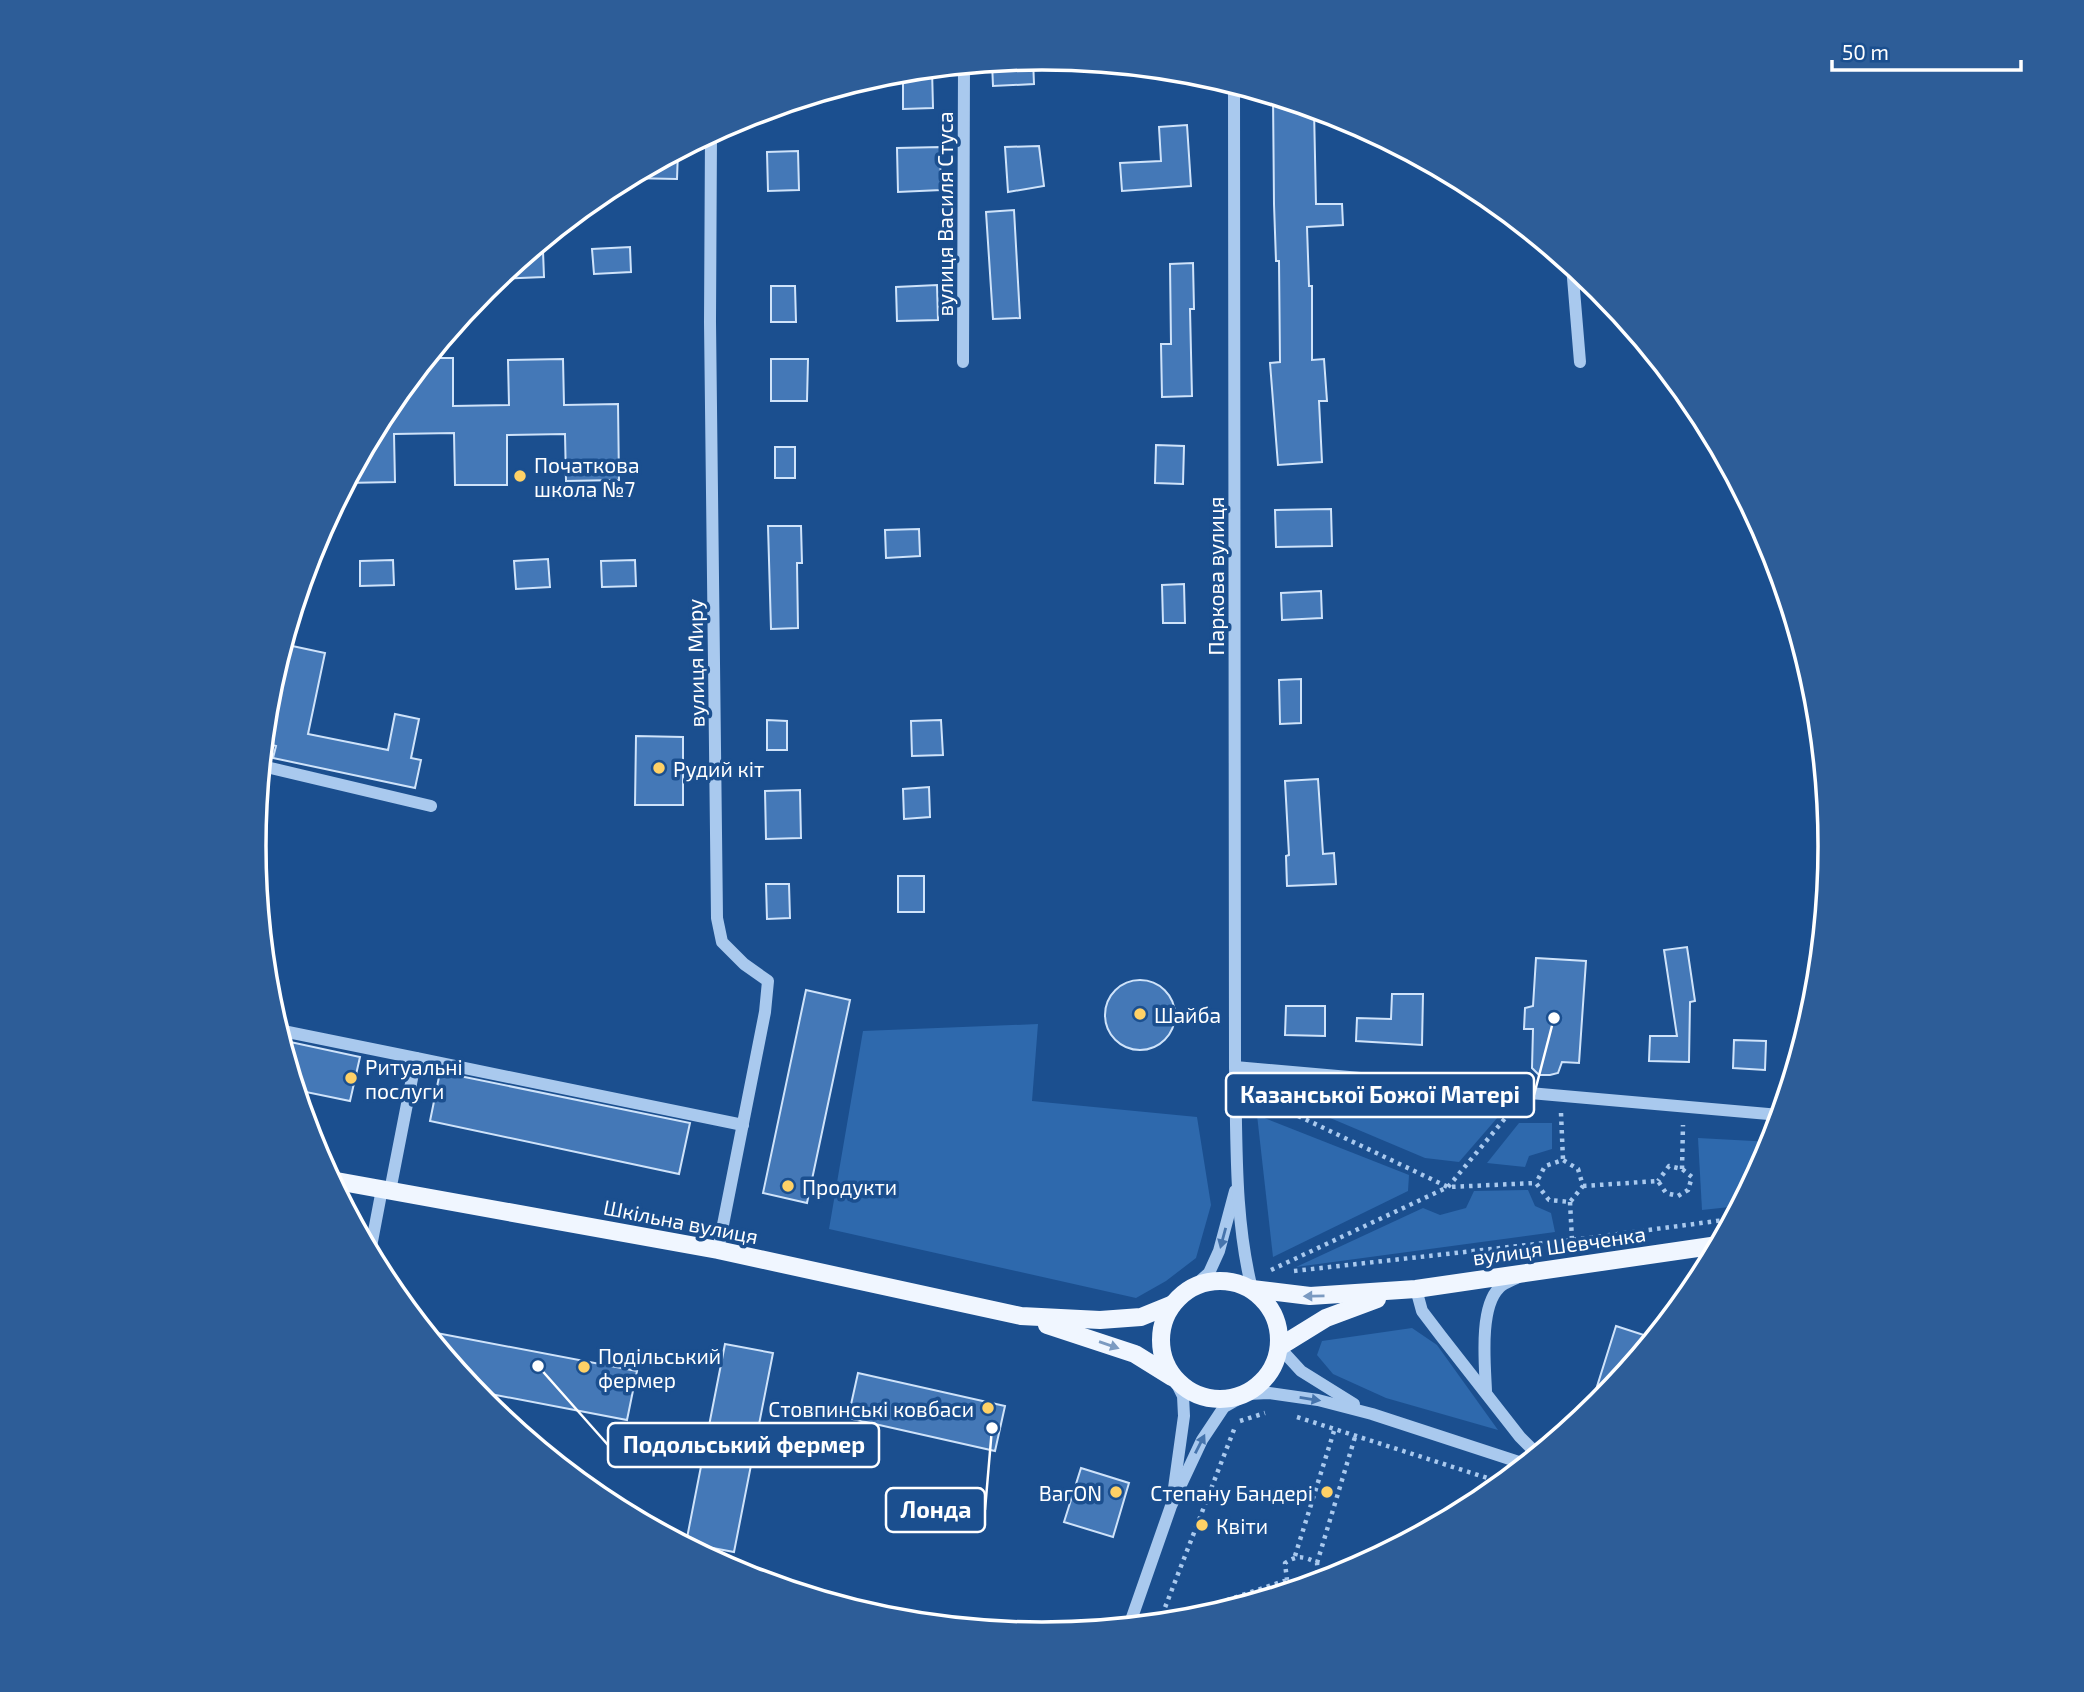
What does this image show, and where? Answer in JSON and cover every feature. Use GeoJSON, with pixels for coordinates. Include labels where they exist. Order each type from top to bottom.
{"type":"FeatureCollection","features":[{"type":"Feature","properties":{"kind":"main road","name":"Шкільна вулиця"},"geometry":{"type":"LineString","coordinates":[[343,1182],[718,1250],[1021,1316],[1135,1354],[1174,1378]]}},
{"type":"Feature","properties":{"kind":"main road","name":"вулиця Шевченка"},"geometry":{"type":"LineString","coordinates":[[1252,1289],[1310,1296],[1411,1290],[1706,1247]]}},
{"type":"Feature","properties":{"kind":"main road"},"geometry":{"type":"LineString","coordinates":[[1216,1281],[1229,1281],[1252,1289],[1269,1306],[1279,1327],[1275,1365],[1268,1376],[1247,1394],[1225,1399],[1202,1397],[1192,1393],[1174,1378],[1162,1355],[1160,1341],[1166,1316],[1173,1304],[1193,1287],[1216,1281]]}},
{"type":"Feature","properties":{"kind":"main road","name":"вулиця Шевченка"},"geometry":{"type":"LineString","coordinates":[[1279,1347],[1326,1318],[1411,1290]]}},
{"type":"Feature","properties":{"kind":"main road","name":"Шкільна вулиця"},"geometry":{"type":"LineString","coordinates":[[1021,1316],[1100,1320],[1141,1317],[1173,1304]]}},
{"type":"Feature","properties":{"kind":"street","name":"вулиця Василя Стуса"},"geometry":{"type":"LineString","coordinates":[[963,362],[964,75]]}},
{"type":"Feature","properties":{"kind":"street","name":"Паркова вулиця"},"geometry":{"type":"LineString","coordinates":[[1234,94],[1235,1068],[1238,1180]]}},
{"type":"Feature","properties":{"kind":"street","name":"вулиця Миру"},"geometry":{"type":"LineString","coordinates":[[711,145],[710,322],[717,918],[722,942],[744,964],[768,981],[765,1012],[718,1250]]}},
{"type":"Feature","properties":{"kind":"street"},"geometry":{"type":"LineString","coordinates":[[1573,281],[1580,362]]}},
{"type":"Feature","properties":{"kind":"street"},"geometry":{"type":"LineString","coordinates":[[271,768],[431,806]]}},
{"type":"Feature","properties":{"kind":"street"},"geometry":{"type":"LineString","coordinates":[[289,1032],[743,1125]]}},
{"type":"Feature","properties":{"kind":"street"},"geometry":{"type":"LineString","coordinates":[[373,1239],[415,1058]]}},
{"type":"Feature","properties":{"kind":"street"},"geometry":{"type":"LineString","coordinates":[[1235,1068],[1770,1114]]}},
{"type":"Feature","properties":{"kind":"street"},"geometry":{"type":"LineString","coordinates":[[1193,1287],[1209,1273],[1219,1251],[1238,1180]]}},
{"type":"Feature","properties":{"kind":"street"},"geometry":{"type":"LineString","coordinates":[[1238,1180],[1245,1260],[1252,1289]]}},
{"type":"Feature","properties":{"kind":"street"},"geometry":{"type":"LineString","coordinates":[[1486,1392],[1486,1317],[1498,1288],[1528,1271]]}},
{"type":"Feature","properties":{"kind":"street"},"geometry":{"type":"LineString","coordinates":[[1411,1290],[1422,1311],[1531,1448]]}},
{"type":"Feature","properties":{"kind":"street"},"geometry":{"type":"LineString","coordinates":[[1279,1347],[1301,1371],[1372,1414]]}},
{"type":"Feature","properties":{"kind":"street"},"geometry":{"type":"LineString","coordinates":[[1171,1506],[1184,1416],[1183,1396],[1174,1378]]}},
{"type":"Feature","properties":{"kind":"street"},"geometry":{"type":"LineString","coordinates":[[1132,1616],[1171,1506],[1213,1421],[1224,1407],[1247,1394],[1269,1393],[1318,1400],[1372,1414],[1515,1461]]}},
{"type":"Feature","properties":{"kind":"path"},"geometry":{"type":"LineString","coordinates":[[1248,1104],[1247,1091],[1448,1187]]}},
{"type":"Feature","properties":{"kind":"path"},"geometry":{"type":"LineString","coordinates":[[1448,1187],[1513,1109]]}},
{"type":"Feature","properties":{"kind":"path"},"geometry":{"type":"LineString","coordinates":[[1561,1112],[1563,1160]]}},
{"type":"Feature","properties":{"kind":"path"},"geometry":{"type":"LineString","coordinates":[[1682,1169],[1683,1121]]}},
{"type":"Feature","properties":{"kind":"path"},"geometry":{"type":"LineString","coordinates":[[1536,1183],[1545,1166],[1563,1160],[1578,1168],[1583,1186]]}},
{"type":"Feature","properties":{"kind":"path"},"geometry":{"type":"LineString","coordinates":[[1573,1240],[1570,1202],[1583,1186],[1658,1181],[1669,1166],[1682,1169],[1692,1177],[1688,1190],[1678,1196],[1666,1193],[1658,1181]]}},
{"type":"Feature","properties":{"kind":"path"},"geometry":{"type":"LineString","coordinates":[[1536,1183],[1448,1187],[1260,1275],[1721,1220]]}},
{"type":"Feature","properties":{"kind":"path"},"geometry":{"type":"LineString","coordinates":[[1536,1183],[1549,1200],[1570,1202]]}},
{"type":"Feature","properties":{"kind":"path"},"geometry":{"type":"LineString","coordinates":[[1165,1611],[1236,1423],[1275,1410]]}},
{"type":"Feature","properties":{"kind":"path"},"geometry":{"type":"LineString","coordinates":[[1286,1414],[1490,1479]]}},
{"type":"Feature","properties":{"kind":"path"},"geometry":{"type":"LineString","coordinates":[[1235,1598],[1287,1580],[1285,1563],[1295,1556],[1334,1431]]}},
{"type":"Feature","properties":{"kind":"path"},"geometry":{"type":"LineString","coordinates":[[1318,1571],[1317,1563],[1355,1437]]}},
{"type":"Feature","properties":{"kind":"path"},"geometry":{"type":"LineString","coordinates":[[1295,1556],[1306,1557],[1317,1563]]}},
{"type":"Feature","properties":{"kind":"shaded area"},"geometry":{"type":"Polygon","coordinates":[[[1038,1024],[1032,1101],[1197,1117],[1211,1205],[1196,1258],[1166,1281],[1136,1298],[829,1229],[863,1031],[1038,1024]]]}},
{"type":"Feature","properties":{"kind":"shaded area"},"geometry":{"type":"Polygon","coordinates":[[[1297,1104],[1498,1117],[1459,1162],[1425,1158],[1297,1104]]]}},
{"type":"Feature","properties":{"kind":"shaded area"},"geometry":{"type":"Polygon","coordinates":[[[1257,1115],[1409,1175],[1408,1191],[1273,1257],[1257,1115]]]}},
{"type":"Feature","properties":{"kind":"shaded area"},"geometry":{"type":"Polygon","coordinates":[[[1519,1123],[1552,1123],[1552,1149],[1529,1156],[1525,1167],[1487,1163],[1519,1123]]]}},
{"type":"Feature","properties":{"kind":"shaded area"},"geometry":{"type":"Polygon","coordinates":[[[1698,1138],[1760,1141],[1728,1207],[1702,1210],[1698,1138]]]}},
{"type":"Feature","properties":{"kind":"shaded area"},"geometry":{"type":"Polygon","coordinates":[[[1528,1190],[1535,1206],[1551,1213],[1555,1232],[1296,1267],[1423,1208],[1440,1215],[1466,1208],[1474,1191],[1528,1190]]]}},
{"type":"Feature","properties":{"kind":"shaded area"},"geometry":{"type":"Polygon","coordinates":[[[1412,1328],[1437,1345],[1498,1430],[1386,1398],[1333,1374],[1317,1355],[1322,1341],[1412,1328]]]}},
{"type":"Feature","properties":{"kind":"building"},"geometry":{"type":"Polygon","coordinates":[[[1033,70],[1034,84],[993,86],[992,72],[1033,70]]]}},
{"type":"Feature","properties":{"kind":"building"},"geometry":{"type":"Polygon","coordinates":[[[932,78],[933,108],[903,109],[903,83],[932,78]]]}},
{"type":"Feature","properties":{"kind":"building"},"geometry":{"type":"Polygon","coordinates":[[[1273,105],[1314,120],[1316,204],[1342,204],[1343,225],[1307,227],[1309,286],[1312,286],[1312,360],[1324,359],[1327,401],[1319,401],[1322,462],[1278,465],[1270,363],[1280,362],[1279,261],[1276,261],[1273,105]]]}},
{"type":"Feature","properties":{"kind":"building"},"geometry":{"type":"Polygon","coordinates":[[[1187,125],[1191,186],[1122,191],[1120,163],[1161,161],[1159,127],[1187,125]]]}},
{"type":"Feature","properties":{"kind":"building"},"geometry":{"type":"Polygon","coordinates":[[[1039,146],[1044,186],[1008,192],[1005,147],[1039,146]]]}},
{"type":"Feature","properties":{"kind":"building"},"geometry":{"type":"Polygon","coordinates":[[[940,147],[941,190],[898,192],[897,148],[940,147]]]}},
{"type":"Feature","properties":{"kind":"building"},"geometry":{"type":"Polygon","coordinates":[[[798,151],[799,190],[768,191],[767,152],[798,151]]]}},
{"type":"Feature","properties":{"kind":"building"},"geometry":{"type":"Polygon","coordinates":[[[678,161],[677,179],[647,178],[678,161]]]}},
{"type":"Feature","properties":{"kind":"building"},"geometry":{"type":"Polygon","coordinates":[[[1014,210],[1020,318],[993,319],[986,212],[1014,210]]]}},
{"type":"Feature","properties":{"kind":"building"},"geometry":{"type":"Polygon","coordinates":[[[630,247],[631,272],[594,274],[592,249],[630,247]]]}},
{"type":"Feature","properties":{"kind":"building"},"geometry":{"type":"Polygon","coordinates":[[[543,252],[544,277],[513,278],[543,252]]]}},
{"type":"Feature","properties":{"kind":"building"},"geometry":{"type":"Polygon","coordinates":[[[1193,263],[1194,309],[1190,309],[1192,396],[1162,397],[1161,344],[1171,344],[1170,264],[1193,263]]]}},
{"type":"Feature","properties":{"kind":"building"},"geometry":{"type":"Polygon","coordinates":[[[937,285],[938,320],[897,321],[896,287],[937,285]]]}},
{"type":"Feature","properties":{"kind":"building"},"geometry":{"type":"Polygon","coordinates":[[[771,286],[795,286],[796,322],[771,322],[771,286]]]}},
{"type":"Feature","properties":{"kind":"building"},"geometry":{"type":"Polygon","coordinates":[[[439,358],[453,358],[453,406],[509,405],[508,360],[563,359],[564,405],[618,404],[619,480],[566,481],[565,434],[507,435],[507,485],[455,485],[454,433],[394,434],[395,482],[357,483],[397,415],[439,358]]]}},
{"type":"Feature","properties":{"kind":"building"},"geometry":{"type":"Polygon","coordinates":[[[771,359],[808,359],[807,401],[771,401],[771,359]]]}},
{"type":"Feature","properties":{"kind":"building"},"geometry":{"type":"Polygon","coordinates":[[[1156,445],[1184,446],[1183,484],[1155,483],[1156,445]]]}},
{"type":"Feature","properties":{"kind":"building"},"geometry":{"type":"Polygon","coordinates":[[[775,447],[795,447],[795,478],[775,478],[775,447]]]}},
{"type":"Feature","properties":{"kind":"building"},"geometry":{"type":"Polygon","coordinates":[[[1331,509],[1332,546],[1276,547],[1275,510],[1331,509]]]}},
{"type":"Feature","properties":{"kind":"building"},"geometry":{"type":"Polygon","coordinates":[[[768,526],[801,526],[802,563],[797,563],[798,628],[771,629],[768,526]]]}},
{"type":"Feature","properties":{"kind":"building"},"geometry":{"type":"Polygon","coordinates":[[[919,529],[920,556],[886,558],[885,530],[919,529]]]}},
{"type":"Feature","properties":{"kind":"building"},"geometry":{"type":"Polygon","coordinates":[[[548,559],[550,587],[516,589],[514,561],[548,559]]]}},
{"type":"Feature","properties":{"kind":"building"},"geometry":{"type":"Polygon","coordinates":[[[393,560],[394,585],[360,586],[360,561],[393,560]]]}},
{"type":"Feature","properties":{"kind":"building"},"geometry":{"type":"Polygon","coordinates":[[[635,560],[636,586],[602,587],[601,561],[635,560]]]}},
{"type":"Feature","properties":{"kind":"building"},"geometry":{"type":"Polygon","coordinates":[[[1184,584],[1185,623],[1163,623],[1162,585],[1184,584]]]}},
{"type":"Feature","properties":{"kind":"building"},"geometry":{"type":"Polygon","coordinates":[[[1321,591],[1322,618],[1282,620],[1281,593],[1321,591]]]}},
{"type":"Feature","properties":{"kind":"building"},"geometry":{"type":"Polygon","coordinates":[[[292,646],[325,653],[308,734],[388,750],[395,714],[419,719],[411,758],[421,760],[415,788],[273,758],[276,746],[273,745],[292,646]]]}},
{"type":"Feature","properties":{"kind":"building"},"geometry":{"type":"Polygon","coordinates":[[[1301,679],[1301,723],[1280,724],[1279,680],[1301,679]]]}},
{"type":"Feature","properties":{"kind":"building"},"geometry":{"type":"Polygon","coordinates":[[[767,720],[787,721],[787,750],[767,750],[767,720]]]}},
{"type":"Feature","properties":{"kind":"building"},"geometry":{"type":"Polygon","coordinates":[[[941,720],[943,755],[912,756],[911,721],[941,720]]]}},
{"type":"Feature","properties":{"kind":"building"},"geometry":{"type":"Polygon","coordinates":[[[636,736],[683,737],[683,805],[635,805],[636,736]]]}},
{"type":"Feature","properties":{"kind":"building"},"geometry":{"type":"Polygon","coordinates":[[[1318,779],[1323,854],[1334,853],[1336,884],[1287,886],[1286,856],[1289,855],[1285,781],[1318,779]]]}},
{"type":"Feature","properties":{"kind":"building"},"geometry":{"type":"Polygon","coordinates":[[[929,787],[930,817],[904,819],[903,789],[929,787]]]}},
{"type":"Feature","properties":{"kind":"building"},"geometry":{"type":"Polygon","coordinates":[[[800,790],[801,838],[766,839],[765,791],[800,790]]]}},
{"type":"Feature","properties":{"kind":"building"},"geometry":{"type":"Polygon","coordinates":[[[898,876],[924,876],[924,912],[898,912],[898,876]]]}},
{"type":"Feature","properties":{"kind":"building"},"geometry":{"type":"Polygon","coordinates":[[[766,884],[789,884],[790,918],[767,919],[766,884]]]}},
{"type":"Feature","properties":{"kind":"building"},"geometry":{"type":"Polygon","coordinates":[[[1687,947],[1695,1001],[1690,1002],[1689,1062],[1649,1061],[1650,1036],[1677,1036],[1664,950],[1687,947]]]}},
{"type":"Feature","properties":{"kind":"building"},"geometry":{"type":"Polygon","coordinates":[[[1536,958],[1586,961],[1579,1063],[1562,1062],[1558,1073],[1550,1075],[1539,1075],[1532,1068],[1533,1029],[1524,1029],[1525,1008],[1533,1006],[1536,958]]]}},
{"type":"Feature","properties":{"kind":"building","name":"Шайба"},"geometry":{"type":"Polygon","coordinates":[[[1140,980],[1165,990],[1175,1015],[1165,1040],[1140,1050],[1115,1040],[1105,1015],[1115,990],[1140,980]]]}},
{"type":"Feature","properties":{"kind":"building"},"geometry":{"type":"Polygon","coordinates":[[[806,990],[850,1000],[807,1203],[763,1193],[806,990]]]}},
{"type":"Feature","properties":{"kind":"building"},"geometry":{"type":"Polygon","coordinates":[[[1392,994],[1423,994],[1422,1045],[1356,1041],[1357,1018],[1391,1019],[1392,994]]]}},
{"type":"Feature","properties":{"kind":"building"},"geometry":{"type":"Polygon","coordinates":[[[1286,1006],[1325,1006],[1325,1036],[1285,1035],[1286,1006]]]}},
{"type":"Feature","properties":{"kind":"building"},"geometry":{"type":"Polygon","coordinates":[[[1734,1040],[1766,1041],[1765,1070],[1733,1068],[1734,1040]]]}},
{"type":"Feature","properties":{"kind":"building"},"geometry":{"type":"Polygon","coordinates":[[[291,1042],[360,1057],[350,1101],[306,1092],[291,1042]]]}},
{"type":"Feature","properties":{"kind":"building"},"geometry":{"type":"Polygon","coordinates":[[[440,1072],[690,1123],[679,1174],[430,1121],[440,1072]]]}},
{"type":"Feature","properties":{"kind":"building"},"geometry":{"type":"Polygon","coordinates":[[[1616,1326],[1644,1335],[1625,1358],[1596,1389],[1616,1326]]]}},
{"type":"Feature","properties":{"kind":"building"},"geometry":{"type":"Polygon","coordinates":[[[439,1333],[637,1371],[627,1420],[492,1394],[439,1333]]]}},
{"type":"Feature","properties":{"kind":"building"},"geometry":{"type":"Polygon","coordinates":[[[725,1344],[773,1353],[734,1552],[712,1548],[687,1536],[725,1344]]]}},
{"type":"Feature","properties":{"kind":"building"},"geometry":{"type":"Polygon","coordinates":[[[858,1373],[1005,1406],[995,1451],[848,1418],[858,1373]]]}},
{"type":"Feature","properties":{"kind":"building"},"geometry":{"type":"Polygon","coordinates":[[[1081,1468],[1129,1483],[1113,1537],[1064,1522],[1081,1468]]]}},
{"type":"Feature","properties":{"kind":"place","name":"Початкова школа №7"},"geometry":{"type":"Point","coordinates":[520,476]}},
{"type":"Feature","properties":{"kind":"place","name":"Рудий кіт"},"geometry":{"type":"Point","coordinates":[659,768]}},
{"type":"Feature","properties":{"kind":"place","name":"Шайба"},"geometry":{"type":"Point","coordinates":[1140,1014]}},
{"type":"Feature","properties":{"kind":"place","name":"Казанської Божої Матері"},"geometry":{"type":"Point","coordinates":[1554,1018]}},
{"type":"Feature","properties":{"kind":"place","name":"Ритуальнi послуги"},"geometry":{"type":"Point","coordinates":[351,1078]}},
{"type":"Feature","properties":{"kind":"place","name":"Продукти"},"geometry":{"type":"Point","coordinates":[788,1186]}},
{"type":"Feature","properties":{"kind":"place","name":"Подольський фермер"},"geometry":{"type":"Point","coordinates":[538,1366]}},
{"type":"Feature","properties":{"kind":"place","name":"Подільський фермер"},"geometry":{"type":"Point","coordinates":[584,1367]}},
{"type":"Feature","properties":{"kind":"place","name":"Стовпинські ковбаси"},"geometry":{"type":"Point","coordinates":[988,1408]}},
{"type":"Feature","properties":{"kind":"place","name":"Лонда"},"geometry":{"type":"Point","coordinates":[992,1428]}},
{"type":"Feature","properties":{"kind":"place","name":"ВагON"},"geometry":{"type":"Point","coordinates":[1116,1492]}},
{"type":"Feature","properties":{"kind":"place","name":"Степану Бандері"},"geometry":{"type":"Point","coordinates":[1327,1492]}},
{"type":"Feature","properties":{"kind":"place","name":"Квiти"},"geometry":{"type":"Point","coordinates":[1202,1525]}}]}
